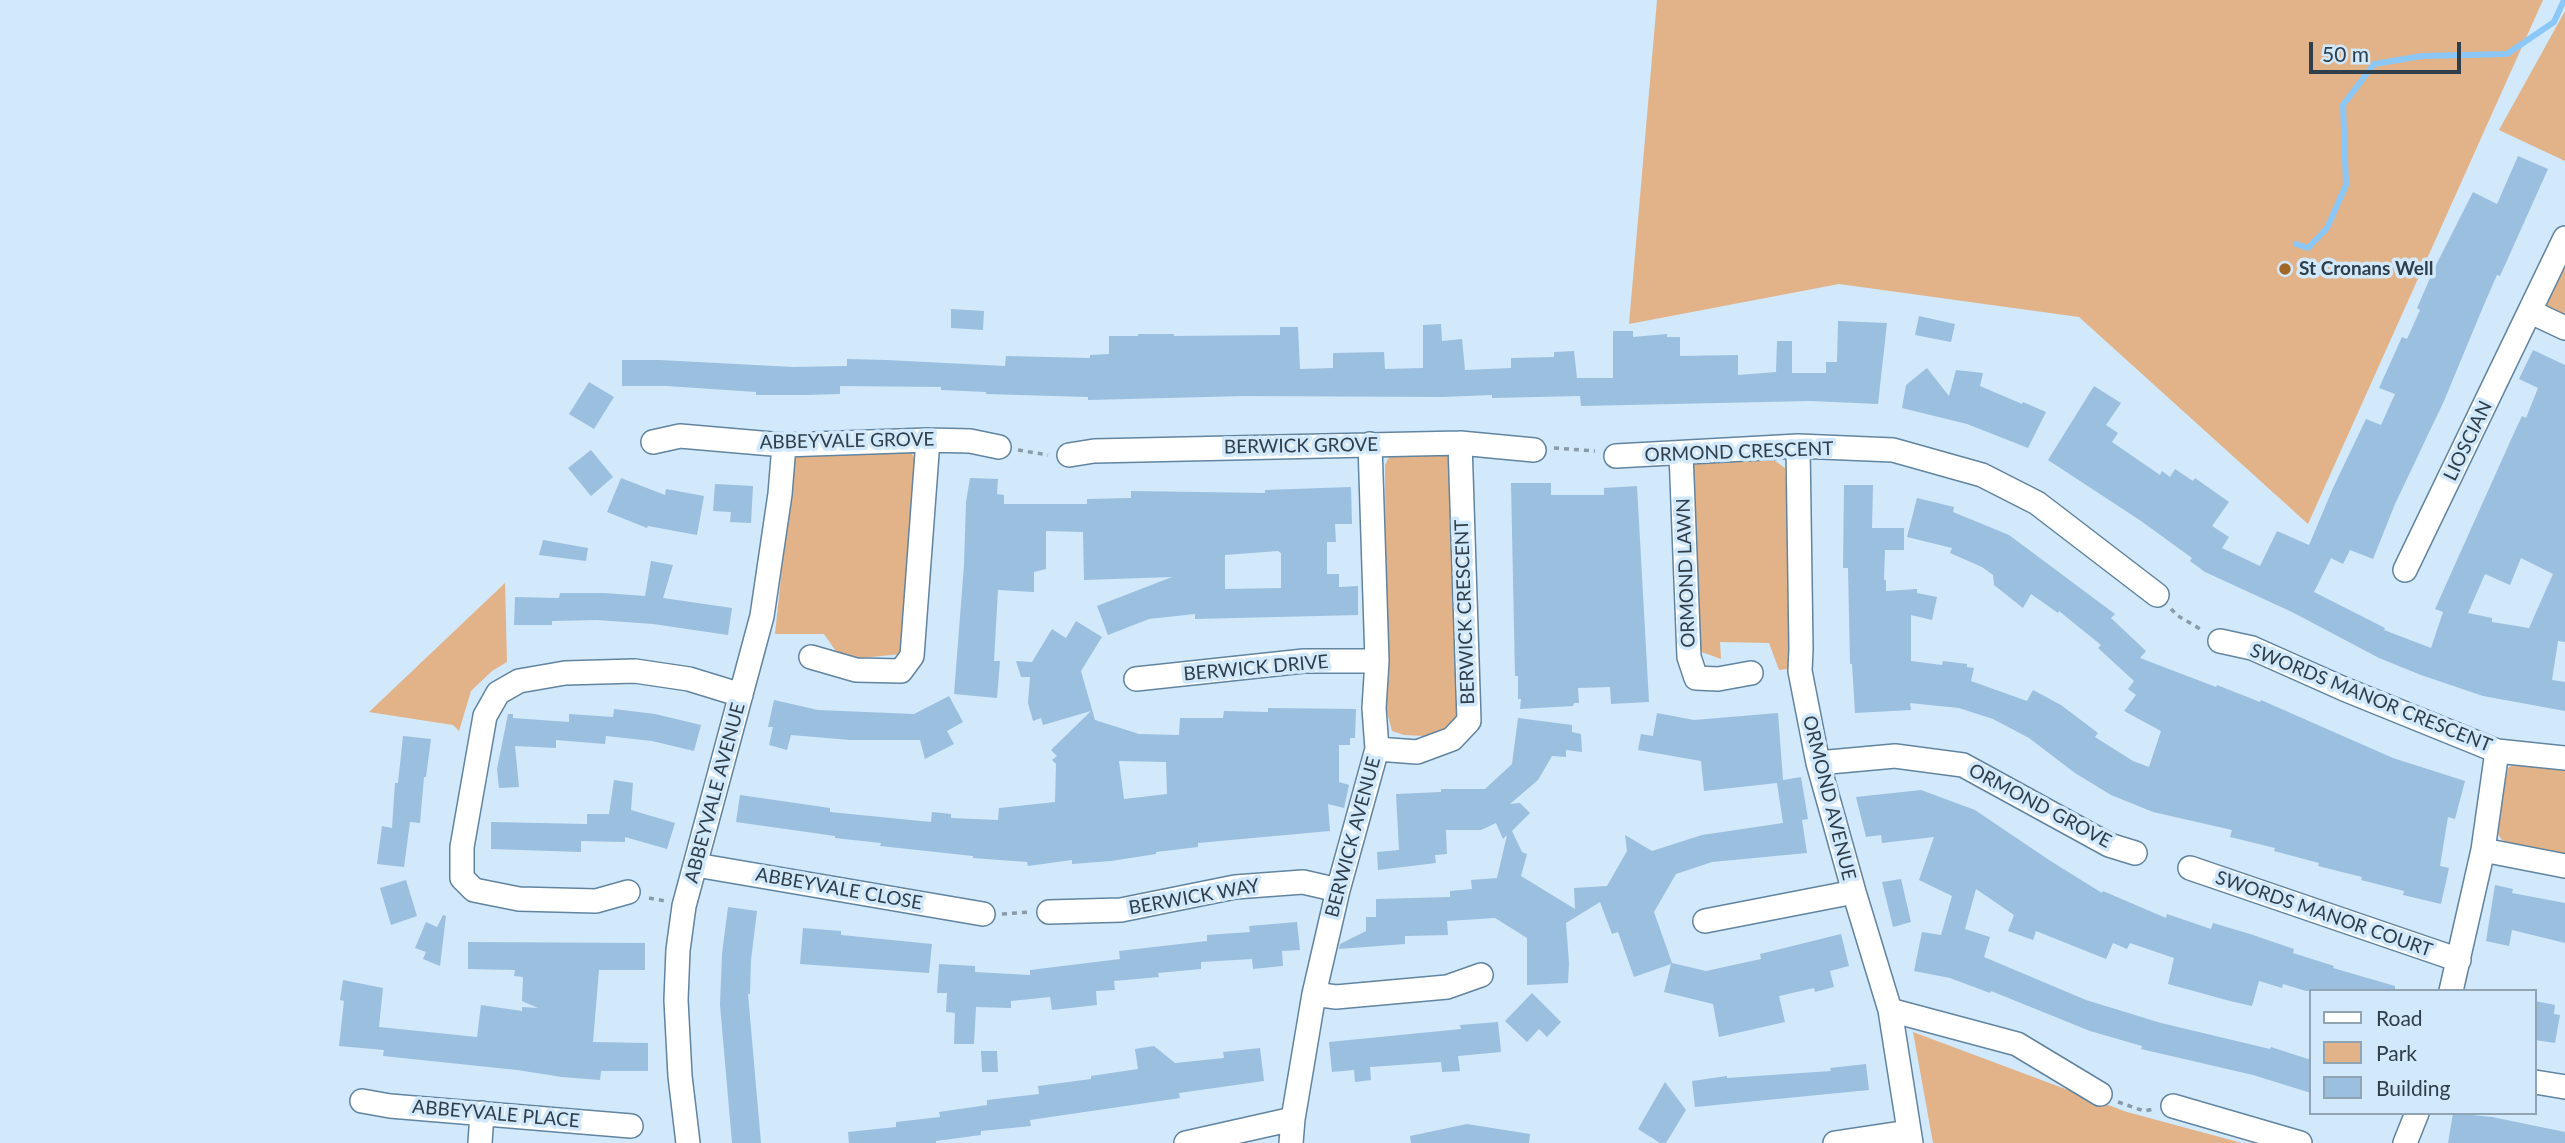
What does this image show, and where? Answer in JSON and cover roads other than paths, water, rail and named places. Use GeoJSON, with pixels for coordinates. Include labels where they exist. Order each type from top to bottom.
{"type":"FeatureCollection","features":[{"type":"Feature","properties":{"kind":"street","name":"LIOSCIAN"},"geometry":{"type":"LineString","coordinates":[[2405,570],[2565,238]]}},
{"type":"Feature","properties":{"kind":"street"},"geometry":{"type":"LineString","coordinates":[[2531,312],[2565,328]]}},
{"type":"Feature","properties":{"kind":"street","name":"ABBEYVALE GROVE"},"geometry":{"type":"LineString","coordinates":[[653,442],[680,436],[784,445],[928,440],[970,441],[999,447]]}},
{"type":"Feature","properties":{"kind":"street"},"geometry":{"type":"LineString","coordinates":[[810,657],[856,670],[901,671],[912,656],[928,440]]}},
{"type":"Feature","properties":{"kind":"street","name":"BERWICK GROVE"},"geometry":{"type":"LineString","coordinates":[[1069,455],[1094,451],[1461,443],[1534,450]]}},
{"type":"Feature","properties":{"kind":"street","name":"BERWICK CRESCENT"},"geometry":{"type":"LineString","coordinates":[[1377,749],[1417,752],[1452,739],[1469,721],[1461,443]]}},
{"type":"Feature","properties":{"kind":"street","name":"BERWICK AVENUE"},"geometry":{"type":"LineString","coordinates":[[1292,1143],[1293,1119],[1314,994],[1338,890],[1377,749],[1370,444]]}},
{"type":"Feature","properties":{"kind":"street","name":"ABBEYVALE AVENUE"},"geometry":{"type":"LineString","coordinates":[[688,1143],[680,1076],[676,1000],[678,950],[684,906],[762,616],[780,494],[784,445]]}},
{"type":"Feature","properties":{"kind":"street","name":"ORMOND CRESCENT"},"geometry":{"type":"LineString","coordinates":[[1616,456],[1798,446],[1893,450],[1982,475],[2037,503],[2157,594]]}},
{"type":"Feature","properties":{"kind":"street","name":"ORMOND AVENUE"},"geometry":{"type":"LineString","coordinates":[[1798,446],[1800,671],[1818,763],[1890,1010],[1910,1137]]}},
{"type":"Feature","properties":{"kind":"street","name":"ORMOND LAWN"},"geometry":{"type":"LineString","coordinates":[[1681,453],[1689,657],[1696,678],[1718,679],[1751,673]]}},
{"type":"Feature","properties":{"kind":"street","name":"SWORDS MANOR CRESCENT"},"geometry":{"type":"LineString","coordinates":[[2220,641],[2252,648],[2344,689],[2497,751],[2565,758]]}},
{"type":"Feature","properties":{"kind":"street","name":"BERWICK DRIVE"},"geometry":{"type":"LineString","coordinates":[[1136,680],[1304,661],[1377,662]]}},
{"type":"Feature","properties":{"kind":"street"},"geometry":{"type":"LineString","coordinates":[[628,892],[596,901],[519,900],[474,890],[462,878],[462,847],[485,716],[498,693],[519,681],[565,673],[635,671],[689,680],[741,695]]}},
{"type":"Feature","properties":{"kind":"street"},"geometry":{"type":"LineString","coordinates":[[2452,989],[2483,850],[2497,751]]}},
{"type":"Feature","properties":{"kind":"street","name":"ORMOND GROVE"},"geometry":{"type":"LineString","coordinates":[[1818,763],[1895,756],[1963,765],[2109,845],[2135,853]]}},
{"type":"Feature","properties":{"kind":"street"},"geometry":{"type":"LineString","coordinates":[[2483,850],[2565,866]]}},
{"type":"Feature","properties":{"kind":"street","name":"ABBEYVALE CLOSE"},"geometry":{"type":"LineString","coordinates":[[696,865],[983,914]]}},
{"type":"Feature","properties":{"kind":"street","name":"SWORDS MANOR COURT"},"geometry":{"type":"LineString","coordinates":[[2190,868],[2459,960]]}},
{"type":"Feature","properties":{"kind":"street","name":"BERWICK WAY"},"geometry":{"type":"LineString","coordinates":[[1049,912],[1121,910],[1248,886],[1303,882],[1338,890]]}},
{"type":"Feature","properties":{"kind":"street"},"geometry":{"type":"LineString","coordinates":[[1705,921],[1854,892]]}},
{"type":"Feature","properties":{"kind":"street"},"geometry":{"type":"LineString","coordinates":[[1314,994],[1336,997],[1447,988],[1480,975]]}},
{"type":"Feature","properties":{"kind":"street"},"geometry":{"type":"LineString","coordinates":[[1890,1010],[2017,1044],[2100,1094]]}},
{"type":"Feature","properties":{"kind":"street"},"geometry":{"type":"LineString","coordinates":[[2537,1082],[2565,1087]]}},
{"type":"Feature","properties":{"kind":"street","name":"ABBEYVALE PLACE"},"geometry":{"type":"LineString","coordinates":[[362,1101],[390,1106],[631,1126]]}},
{"type":"Feature","properties":{"kind":"street"},"geometry":{"type":"LineString","coordinates":[[2173,1106],[2300,1143]]}},
{"type":"Feature","properties":{"kind":"street"},"geometry":{"type":"LineString","coordinates":[[480,1143],[482,1113]]}},
{"type":"Feature","properties":{"kind":"street"},"geometry":{"type":"LineString","coordinates":[[2405,1143],[2416,1115]]}},
{"type":"Feature","properties":{"kind":"street"},"geometry":{"type":"LineString","coordinates":[[1186,1143],[1293,1119]]}},
{"type":"Feature","properties":{"kind":"street"},"geometry":{"type":"LineString","coordinates":[[1835,1143],[1910,1137]]}},
{"type":"Feature","properties":{"kind":"waterway"},"geometry":{"type":"LineString","coordinates":[[2296,244],[2308,248],[2327,228],[2346,185],[2343,105],[2374,64],[2422,56],[2507,54],[2554,22],[2564,0]]}},
{"type":"Feature","properties":{"kind":"place","name":"St Cronans Well"},"geometry":{"type":"Point","coordinates":[2285,269]}}]}
